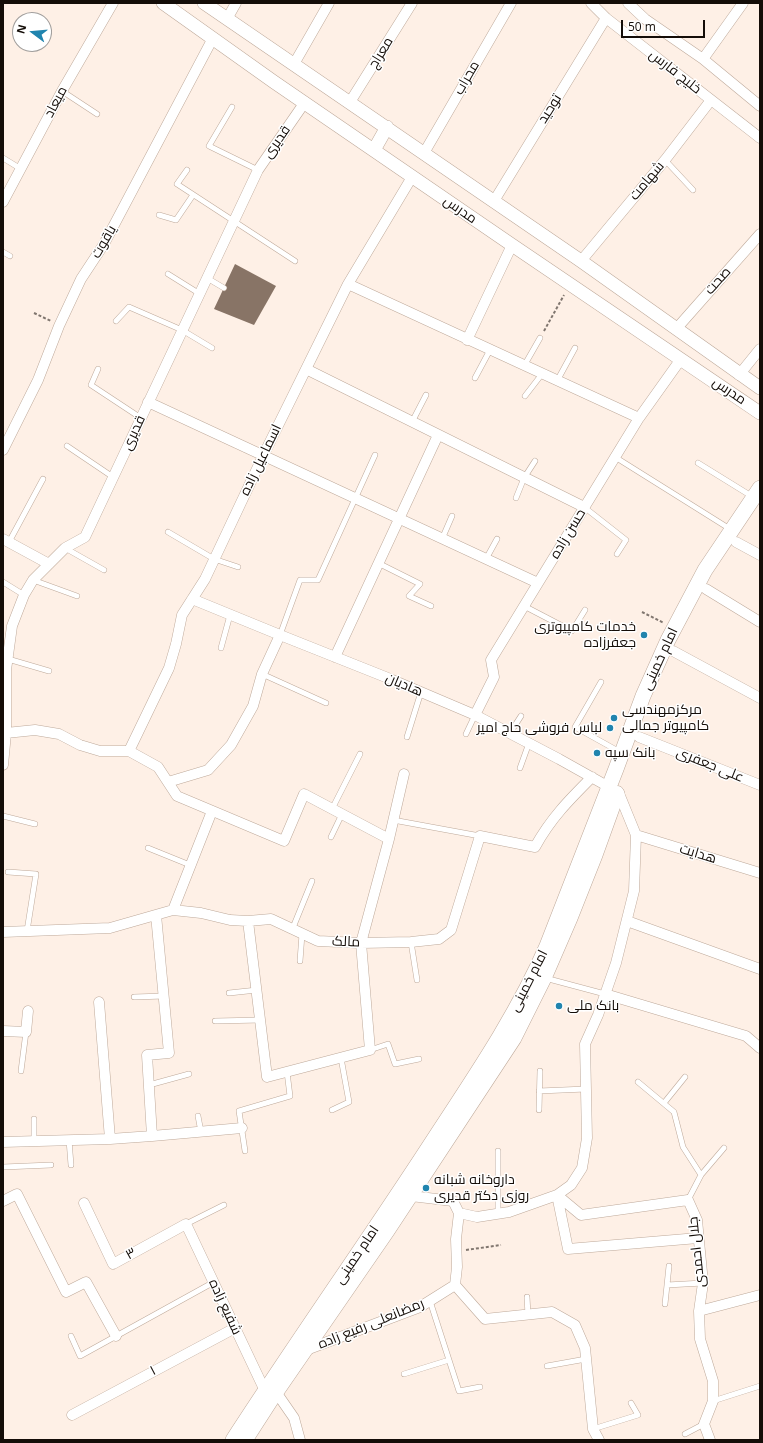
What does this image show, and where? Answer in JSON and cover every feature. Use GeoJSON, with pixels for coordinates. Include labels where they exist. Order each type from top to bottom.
{"type":"FeatureCollection","features":[{"type":"Feature","properties":{"kind":"main road","name":"امام خمینی"},"geometry":{"type":"LineString","coordinates":[[302,1346],[503,1032],[537,970],[614,789],[639,737],[673,651],[734,536],[758,497]]}},
{"type":"Feature","properties":{"kind":"main road","name":"امام خمینی"},"geometry":{"type":"LineString","coordinates":[[233,1440],[411,1196],[514,1038],[544,978],[595,855],[614,789],[622,753],[643,696],[674,628],[705,570],[734,536]]}},
{"type":"Feature","properties":{"kind":"main road","name":"امام خمینی"},"geometry":{"type":"LineString","coordinates":[[246,1440],[270,1391]]}},
{"type":"Feature","properties":{"kind":"street","name":"میعاد"},"geometry":{"type":"LineString","coordinates":[[3,202],[62,91],[113,3]]}},
{"type":"Feature","properties":{"kind":"street","name":"مدرس"},"geometry":{"type":"LineString","coordinates":[[163,3],[570,285],[760,413]]}},
{"type":"Feature","properties":{"kind":"street","name":"مدرس"},"geometry":{"type":"LineString","coordinates":[[204,3],[581,260],[760,388]]}},
{"type":"Feature","properties":{"kind":"street"},"geometry":{"type":"LineString","coordinates":[[227,19],[236,3]]}},
{"type":"Feature","properties":{"kind":"street"},"geometry":{"type":"LineString","coordinates":[[294,64],[329,3]]}},
{"type":"Feature","properties":{"kind":"street","name":"معراج"},"geometry":{"type":"LineString","coordinates":[[350,102],[412,3]]}},
{"type":"Feature","properties":{"kind":"street","name":"محراب"},"geometry":{"type":"LineString","coordinates":[[424,153],[511,3]]}},
{"type":"Feature","properties":{"kind":"street","name":"خلیج فارس"},"geometry":{"type":"LineString","coordinates":[[591,3],[606,18],[760,138]]}},
{"type":"Feature","properties":{"kind":"street","name":"خلیج فارس"},"geometry":{"type":"LineString","coordinates":[[628,3],[645,19],[703,59],[760,106]]}},
{"type":"Feature","properties":{"kind":"street"},"geometry":{"type":"LineString","coordinates":[[703,59],[743,3]]}},
{"type":"Feature","properties":{"kind":"street","name":"توحید"},"geometry":{"type":"LineString","coordinates":[[494,201],[606,18]]}},
{"type":"Feature","properties":{"kind":"street","name":"یاقوت"},"geometry":{"type":"LineString","coordinates":[[3,450],[38,380],[59,326],[81,279],[104,244],[213,38]]}},
{"type":"Feature","properties":{"kind":"street","name":"شهامت"},"geometry":{"type":"LineString","coordinates":[[581,260],[665,160],[711,100]]}},
{"type":"Feature","properties":{"kind":"street","name":"قدیری"},"geometry":{"type":"LineString","coordinates":[[3,765],[6,734],[4,705],[8,659],[6,642],[24,595],[33,580],[65,548],[85,537],[258,170],[305,102]]}},
{"type":"Feature","properties":{"kind":"street"},"geometry":{"type":"LineString","coordinates":[[374,150],[387,127]]}},
{"type":"Feature","properties":{"kind":"street","name":"اسماعیل زاده"},"geometry":{"type":"LineString","coordinates":[[129,751],[169,668],[182,615],[205,579],[263,456],[348,284],[412,176]]}},
{"type":"Feature","properties":{"kind":"street","name":"صحت"},"geometry":{"type":"LineString","coordinates":[[677,328],[760,234]]}},
{"type":"Feature","properties":{"kind":"street"},"geometry":{"type":"LineString","coordinates":[[467,340],[512,245]]}},
{"type":"Feature","properties":{"kind":"street"},"geometry":{"type":"LineString","coordinates":[[348,284],[639,418]]}},
{"type":"Feature","properties":{"kind":"street"},"geometry":{"type":"LineString","coordinates":[[739,374],[760,349]]}},
{"type":"Feature","properties":{"kind":"street","name":"حسن زاده"},"geometry":{"type":"LineString","coordinates":[[475,715],[494,677],[491,660],[639,418],[681,359]]}},
{"type":"Feature","properties":{"kind":"street"},"geometry":{"type":"LineString","coordinates":[[306,369],[584,508]]}},
{"type":"Feature","properties":{"kind":"street"},"geometry":{"type":"LineString","coordinates":[[148,402],[538,583]]}},
{"type":"Feature","properties":{"kind":"street"},"geometry":{"type":"LineString","coordinates":[[335,657],[438,435]]}},
{"type":"Feature","properties":{"kind":"street"},"geometry":{"type":"LineString","coordinates":[[734,536],[760,555]]}},
{"type":"Feature","properties":{"kind":"street"},"geometry":{"type":"LineString","coordinates":[[6,540],[49,564]]}},
{"type":"Feature","properties":{"kind":"street"},"geometry":{"type":"LineString","coordinates":[[706,589],[760,622]]}},
{"type":"Feature","properties":{"kind":"street","name":"هادیان"},"geometry":{"type":"LineString","coordinates":[[192,599],[475,715],[614,789]]}},
{"type":"Feature","properties":{"kind":"street"},"geometry":{"type":"LineString","coordinates":[[168,782],[208,770],[231,745],[253,706],[262,674],[280,636]]}},
{"type":"Feature","properties":{"kind":"street"},"geometry":{"type":"LineString","coordinates":[[673,651],[760,698]]}},
{"type":"Feature","properties":{"kind":"street"},"geometry":{"type":"LineString","coordinates":[[6,734],[35,730],[59,734],[80,745],[100,751],[129,751],[158,767],[177,796],[284,841],[304,794],[389,839]]}},
{"type":"Feature","properties":{"kind":"street","name":"علی جعفری"},"geometry":{"type":"LineString","coordinates":[[639,737],[760,785]]}},
{"type":"Feature","properties":{"kind":"street"},"geometry":{"type":"LineString","coordinates":[[248,921],[268,1077],[370,1050],[361,943],[389,839],[404,774]]}},
{"type":"Feature","properties":{"kind":"street"},"geometry":{"type":"LineString","coordinates":[[480,836],[535,847],[544,830],[566,802],[592,777]]}},
{"type":"Feature","properties":{"kind":"street"},"geometry":{"type":"LineString","coordinates":[[459,1213],[477,1217],[510,1212],[557,1195],[571,1185],[582,1168],[587,1138],[585,1044],[616,963],[634,891],[636,835],[614,789]]}},
{"type":"Feature","properties":{"kind":"street"},"geometry":{"type":"LineString","coordinates":[[173,910],[212,811]]}},
{"type":"Feature","properties":{"kind":"street","name":"هدایت"},"geometry":{"type":"LineString","coordinates":[[636,835],[760,873]]}},
{"type":"Feature","properties":{"kind":"street","name":"مالک"},"geometry":{"type":"LineString","coordinates":[[3,932],[110,928],[173,910],[201,913],[230,920],[248,921],[271,919],[318,941],[361,943],[411,942],[439,939],[451,930],[480,836]]}},
{"type":"Feature","properties":{"kind":"street"},"geometry":{"type":"LineString","coordinates":[[152,1136],[147,1055],[169,1053],[156,914]]}},
{"type":"Feature","properties":{"kind":"street"},"geometry":{"type":"LineString","coordinates":[[626,921],[760,970]]}},
{"type":"Feature","properties":{"kind":"street"},"geometry":{"type":"LineString","coordinates":[[605,994],[746,1036],[760,1048]]}},
{"type":"Feature","properties":{"kind":"street"},"geometry":{"type":"LineString","coordinates":[[99,1002],[110,1139]]}},
{"type":"Feature","properties":{"kind":"street"},"geometry":{"type":"LineString","coordinates":[[3,1031],[26,1032],[28,1011]]}},
{"type":"Feature","properties":{"kind":"street"},"geometry":{"type":"LineString","coordinates":[[3,1142],[110,1139],[242,1128]]}},
{"type":"Feature","properties":{"kind":"street"},"geometry":{"type":"LineString","coordinates":[[3,1201],[17,1194],[66,1292],[86,1282],[116,1336]]}},
{"type":"Feature","properties":{"kind":"street"},"geometry":{"type":"LineString","coordinates":[[557,1195],[568,1249],[698,1238]]}},
{"type":"Feature","properties":{"kind":"street","name":"جلال احمدی"},"geometry":{"type":"LineString","coordinates":[[557,1195],[581,1215],[688,1200],[696,1220],[703,1283],[699,1311],[700,1339],[713,1381],[713,1401],[704,1424]]}},
{"type":"Feature","properties":{"kind":"street"},"geometry":{"type":"LineString","coordinates":[[411,1196],[453,1201],[459,1213],[456,1239],[457,1267],[455,1285],[485,1319],[552,1312],[575,1326],[585,1348],[593,1429],[599,1440]]}},
{"type":"Feature","properties":{"kind":"street","name":"۳"},"geometry":{"type":"LineString","coordinates":[[84,1204],[113,1264],[186,1224]]}},
{"type":"Feature","properties":{"kind":"street","name":"شفیع زاده"},"geometry":{"type":"LineString","coordinates":[[186,1224],[235,1328],[270,1391],[294,1418],[300,1440]]}},
{"type":"Feature","properties":{"kind":"street","name":"رمضانعلی رفیع زاده"},"geometry":{"type":"LineString","coordinates":[[302,1346],[420,1307],[455,1285]]}},
{"type":"Feature","properties":{"kind":"street"},"geometry":{"type":"LineString","coordinates":[[699,1311],[760,1295]]}},
{"type":"Feature","properties":{"kind":"street","name":"۱"},"geometry":{"type":"LineString","coordinates":[[72,1415],[235,1328]]}},
{"type":"Feature","properties":{"kind":"street"},"geometry":{"type":"LineString","coordinates":[[704,1424],[710,1440]]}},
{"type":"Feature","properties":{"kind":"lane"},"geometry":{"type":"LineString","coordinates":[[62,91],[97,114]]}},
{"type":"Feature","properties":{"kind":"lane"},"geometry":{"type":"LineString","coordinates":[[232,107],[209,146],[258,170]]}},
{"type":"Feature","properties":{"kind":"lane"},"geometry":{"type":"LineString","coordinates":[[3,158],[21,169]]}},
{"type":"Feature","properties":{"kind":"lane"},"geometry":{"type":"LineString","coordinates":[[665,160],[693,190]]}},
{"type":"Feature","properties":{"kind":"lane"},"geometry":{"type":"LineString","coordinates":[[187,170],[177,184],[295,261]]}},
{"type":"Feature","properties":{"kind":"lane"},"geometry":{"type":"LineString","coordinates":[[159,215],[176,220],[193,195]]}},
{"type":"Feature","properties":{"kind":"lane"},"geometry":{"type":"LineString","coordinates":[[3,252],[10,256]]}},
{"type":"Feature","properties":{"kind":"lane"},"geometry":{"type":"LineString","coordinates":[[168,274],[200,294]]}},
{"type":"Feature","properties":{"kind":"lane"},"geometry":{"type":"LineString","coordinates":[[207,278],[224,288]]}},
{"type":"Feature","properties":{"kind":"lane"},"geometry":{"type":"LineString","coordinates":[[116,321],[129,308],[182,330],[212,348]]}},
{"type":"Feature","properties":{"kind":"lane"},"geometry":{"type":"LineString","coordinates":[[524,366],[540,338]]}},
{"type":"Feature","properties":{"kind":"lane"},"geometry":{"type":"LineString","coordinates":[[556,380],[575,348]]}},
{"type":"Feature","properties":{"kind":"lane"},"geometry":{"type":"LineString","coordinates":[[475,378],[490,350]]}},
{"type":"Feature","properties":{"kind":"lane"},"geometry":{"type":"LineString","coordinates":[[98,369],[92,385],[141,418]]}},
{"type":"Feature","properties":{"kind":"lane"},"geometry":{"type":"LineString","coordinates":[[525,396],[542,374]]}},
{"type":"Feature","properties":{"kind":"lane"},"geometry":{"type":"LineString","coordinates":[[412,422],[426,395]]}},
{"type":"Feature","properties":{"kind":"lane"},"geometry":{"type":"LineString","coordinates":[[67,446],[113,476]]}},
{"type":"Feature","properties":{"kind":"lane"},"geometry":{"type":"LineString","coordinates":[[280,636],[300,580],[318,580],[375,455]]}},
{"type":"Feature","properties":{"kind":"lane"},"geometry":{"type":"LineString","coordinates":[[615,457],[734,536]]}},
{"type":"Feature","properties":{"kind":"lane"},"geometry":{"type":"LineString","coordinates":[[516,498],[524,478],[535,461]]}},
{"type":"Feature","properties":{"kind":"lane"},"geometry":{"type":"LineString","coordinates":[[698,463],[758,497]]}},
{"type":"Feature","properties":{"kind":"lane"},"geometry":{"type":"LineString","coordinates":[[6,540],[43,479]]}},
{"type":"Feature","properties":{"kind":"lane"},"geometry":{"type":"LineString","coordinates":[[584,508],[626,540],[617,554]]}},
{"type":"Feature","properties":{"kind":"lane"},"geometry":{"type":"LineString","coordinates":[[442,539],[452,516]]}},
{"type":"Feature","properties":{"kind":"lane"},"geometry":{"type":"LineString","coordinates":[[168,532],[214,560],[238,567]]}},
{"type":"Feature","properties":{"kind":"lane"},"geometry":{"type":"LineString","coordinates":[[486,559],[497,538]]}},
{"type":"Feature","properties":{"kind":"lane"},"geometry":{"type":"LineString","coordinates":[[65,548],[104,570]]}},
{"type":"Feature","properties":{"kind":"lane"},"geometry":{"type":"LineString","coordinates":[[378,563],[420,584],[409,596],[431,606]]}},
{"type":"Feature","properties":{"kind":"lane"},"geometry":{"type":"LineString","coordinates":[[33,580],[77,596]]}},
{"type":"Feature","properties":{"kind":"lane"},"geometry":{"type":"LineString","coordinates":[[3,582],[24,595]]}},
{"type":"Feature","properties":{"kind":"lane"},"geometry":{"type":"LineString","coordinates":[[524,606],[572,631],[585,610]]}},
{"type":"Feature","properties":{"kind":"lane"},"geometry":{"type":"LineString","coordinates":[[221,648],[230,615]]}},
{"type":"Feature","properties":{"kind":"lane"},"geometry":{"type":"LineString","coordinates":[[8,659],[49,671]]}},
{"type":"Feature","properties":{"kind":"lane"},"geometry":{"type":"LineString","coordinates":[[262,674],[326,703]]}},
{"type":"Feature","properties":{"kind":"lane"},"geometry":{"type":"LineString","coordinates":[[601,682],[575,727],[622,753]]}},
{"type":"Feature","properties":{"kind":"lane"},"geometry":{"type":"LineString","coordinates":[[407,738],[421,692]]}},
{"type":"Feature","properties":{"kind":"lane"},"geometry":{"type":"LineString","coordinates":[[466,734],[475,715]]}},
{"type":"Feature","properties":{"kind":"lane"},"geometry":{"type":"LineString","coordinates":[[510,733],[521,716]]}},
{"type":"Feature","properties":{"kind":"lane"},"geometry":{"type":"LineString","coordinates":[[520,768],[529,743]]}},
{"type":"Feature","properties":{"kind":"lane"},"geometry":{"type":"LineString","coordinates":[[332,809],[360,754]]}},
{"type":"Feature","properties":{"kind":"lane"},"geometry":{"type":"LineString","coordinates":[[331,837],[342,814]]}},
{"type":"Feature","properties":{"kind":"lane"},"geometry":{"type":"LineString","coordinates":[[3,816],[35,824]]}},
{"type":"Feature","properties":{"kind":"lane"},"geometry":{"type":"LineString","coordinates":[[393,820],[480,836]]}},
{"type":"Feature","properties":{"kind":"lane"},"geometry":{"type":"LineString","coordinates":[[148,848],[190,866]]}},
{"type":"Feature","properties":{"kind":"lane"},"geometry":{"type":"LineString","coordinates":[[8,872],[36,874],[27,931]]}},
{"type":"Feature","properties":{"kind":"lane"},"geometry":{"type":"LineString","coordinates":[[292,930],[312,881]]}},
{"type":"Feature","properties":{"kind":"lane"},"geometry":{"type":"LineString","coordinates":[[300,961],[302,934]]}},
{"type":"Feature","properties":{"kind":"lane"},"geometry":{"type":"LineString","coordinates":[[411,942],[417,980]]}},
{"type":"Feature","properties":{"kind":"lane"},"geometry":{"type":"LineString","coordinates":[[544,978],[605,994]]}},
{"type":"Feature","properties":{"kind":"lane"},"geometry":{"type":"LineString","coordinates":[[229,993],[257,990]]}},
{"type":"Feature","properties":{"kind":"lane"},"geometry":{"type":"LineString","coordinates":[[134,998],[164,996]]}},
{"type":"Feature","properties":{"kind":"lane"},"geometry":{"type":"LineString","coordinates":[[215,1021],[261,1020]]}},
{"type":"Feature","properties":{"kind":"lane"},"geometry":{"type":"LineString","coordinates":[[21,1071],[26,1032]]}},
{"type":"Feature","properties":{"kind":"lane"},"geometry":{"type":"LineString","coordinates":[[370,1050],[388,1044],[395,1064],[419,1059]]}},
{"type":"Feature","properties":{"kind":"lane"},"geometry":{"type":"LineString","coordinates":[[332,1110],[349,1102],[341,1058]]}},
{"type":"Feature","properties":{"kind":"lane"},"geometry":{"type":"LineString","coordinates":[[539,1110],[540,1071]]}},
{"type":"Feature","properties":{"kind":"lane"},"geometry":{"type":"LineString","coordinates":[[245,1151],[239,1111],[290,1096],[287,1072]]}},
{"type":"Feature","properties":{"kind":"lane"},"geometry":{"type":"LineString","coordinates":[[149,1085],[189,1074]]}},
{"type":"Feature","properties":{"kind":"lane"},"geometry":{"type":"LineString","coordinates":[[664,1104],[685,1077]]}},
{"type":"Feature","properties":{"kind":"lane"},"geometry":{"type":"LineString","coordinates":[[638,1082],[674,1112],[683,1147],[701,1174]]}},
{"type":"Feature","properties":{"kind":"lane"},"geometry":{"type":"LineString","coordinates":[[539,1090],[586,1089]]}},
{"type":"Feature","properties":{"kind":"lane"},"geometry":{"type":"LineString","coordinates":[[198,1116],[201,1132]]}},
{"type":"Feature","properties":{"kind":"lane"},"geometry":{"type":"LineString","coordinates":[[34,1119],[34,1141]]}},
{"type":"Feature","properties":{"kind":"lane"},"geometry":{"type":"LineString","coordinates":[[69,1140],[72,1165]]}},
{"type":"Feature","properties":{"kind":"lane"},"geometry":{"type":"LineString","coordinates":[[688,1200],[701,1174],[724,1148]]}},
{"type":"Feature","properties":{"kind":"lane"},"geometry":{"type":"LineString","coordinates":[[498,1151],[498,1214]]}},
{"type":"Feature","properties":{"kind":"lane"},"geometry":{"type":"LineString","coordinates":[[3,1167],[51,1165]]}},
{"type":"Feature","properties":{"kind":"lane"},"geometry":{"type":"LineString","coordinates":[[186,1224],[224,1205]]}},
{"type":"Feature","properties":{"kind":"lane"},"geometry":{"type":"LineString","coordinates":[[665,1304],[669,1266]]}},
{"type":"Feature","properties":{"kind":"lane"},"geometry":{"type":"LineString","coordinates":[[71,1336],[80,1356],[214,1282]]}},
{"type":"Feature","properties":{"kind":"lane"},"geometry":{"type":"LineString","coordinates":[[667,1285],[703,1283]]}},
{"type":"Feature","properties":{"kind":"lane"},"geometry":{"type":"LineString","coordinates":[[527,1297],[528,1315]]}},
{"type":"Feature","properties":{"kind":"lane"},"geometry":{"type":"LineString","coordinates":[[430,1301],[459,1391],[480,1387]]}},
{"type":"Feature","properties":{"kind":"lane"},"geometry":{"type":"LineString","coordinates":[[547,1366],[586,1359]]}},
{"type":"Feature","properties":{"kind":"lane"},"geometry":{"type":"LineString","coordinates":[[404,1374],[449,1360]]}},
{"type":"Feature","properties":{"kind":"lane"},"geometry":{"type":"LineString","coordinates":[[713,1401],[760,1386]]}},
{"type":"Feature","properties":{"kind":"lane"},"geometry":{"type":"LineString","coordinates":[[593,1429],[638,1415],[631,1403]]}},
{"type":"Feature","properties":{"kind":"lane"},"geometry":{"type":"LineString","coordinates":[[685,1434],[704,1424]]}},
{"type":"Feature","properties":{"kind":"path"},"geometry":{"type":"LineString","coordinates":[[540,338],[570,285]]}},
{"type":"Feature","properties":{"kind":"path"},"geometry":{"type":"LineString","coordinates":[[34,313],[59,326]]}},
{"type":"Feature","properties":{"kind":"path"},"geometry":{"type":"LineString","coordinates":[[642,612],[674,628]]}},
{"type":"Feature","properties":{"kind":"path"},"geometry":{"type":"LineString","coordinates":[[456,1252],[501,1245]]}},
{"type":"Feature","properties":{"kind":"building"},"geometry":{"type":"Polygon","coordinates":[[[235,264],[276,286],[254,325],[214,309],[235,264]]]}},
{"type":"Feature","properties":{"kind":"place","name":"خدمات کامپیوتری جعفرزاده"},"geometry":{"type":"Point","coordinates":[644,635]}},
{"type":"Feature","properties":{"kind":"place","name":"مرکزمهندسی کامپیوتر جمالی"},"geometry":{"type":"Point","coordinates":[614,718]}},
{"type":"Feature","properties":{"kind":"place","name":"لباس فروشی حاج امیر"},"geometry":{"type":"Point","coordinates":[610,728]}},
{"type":"Feature","properties":{"kind":"place","name":"بانک سپه"},"geometry":{"type":"Point","coordinates":[597,753]}},
{"type":"Feature","properties":{"kind":"place","name":"بانک ملی"},"geometry":{"type":"Point","coordinates":[559,1006]}},
{"type":"Feature","properties":{"kind":"place","name":"داروخانه شبانه روزی دکتر قدیری"},"geometry":{"type":"Point","coordinates":[426,1188]}}]}
